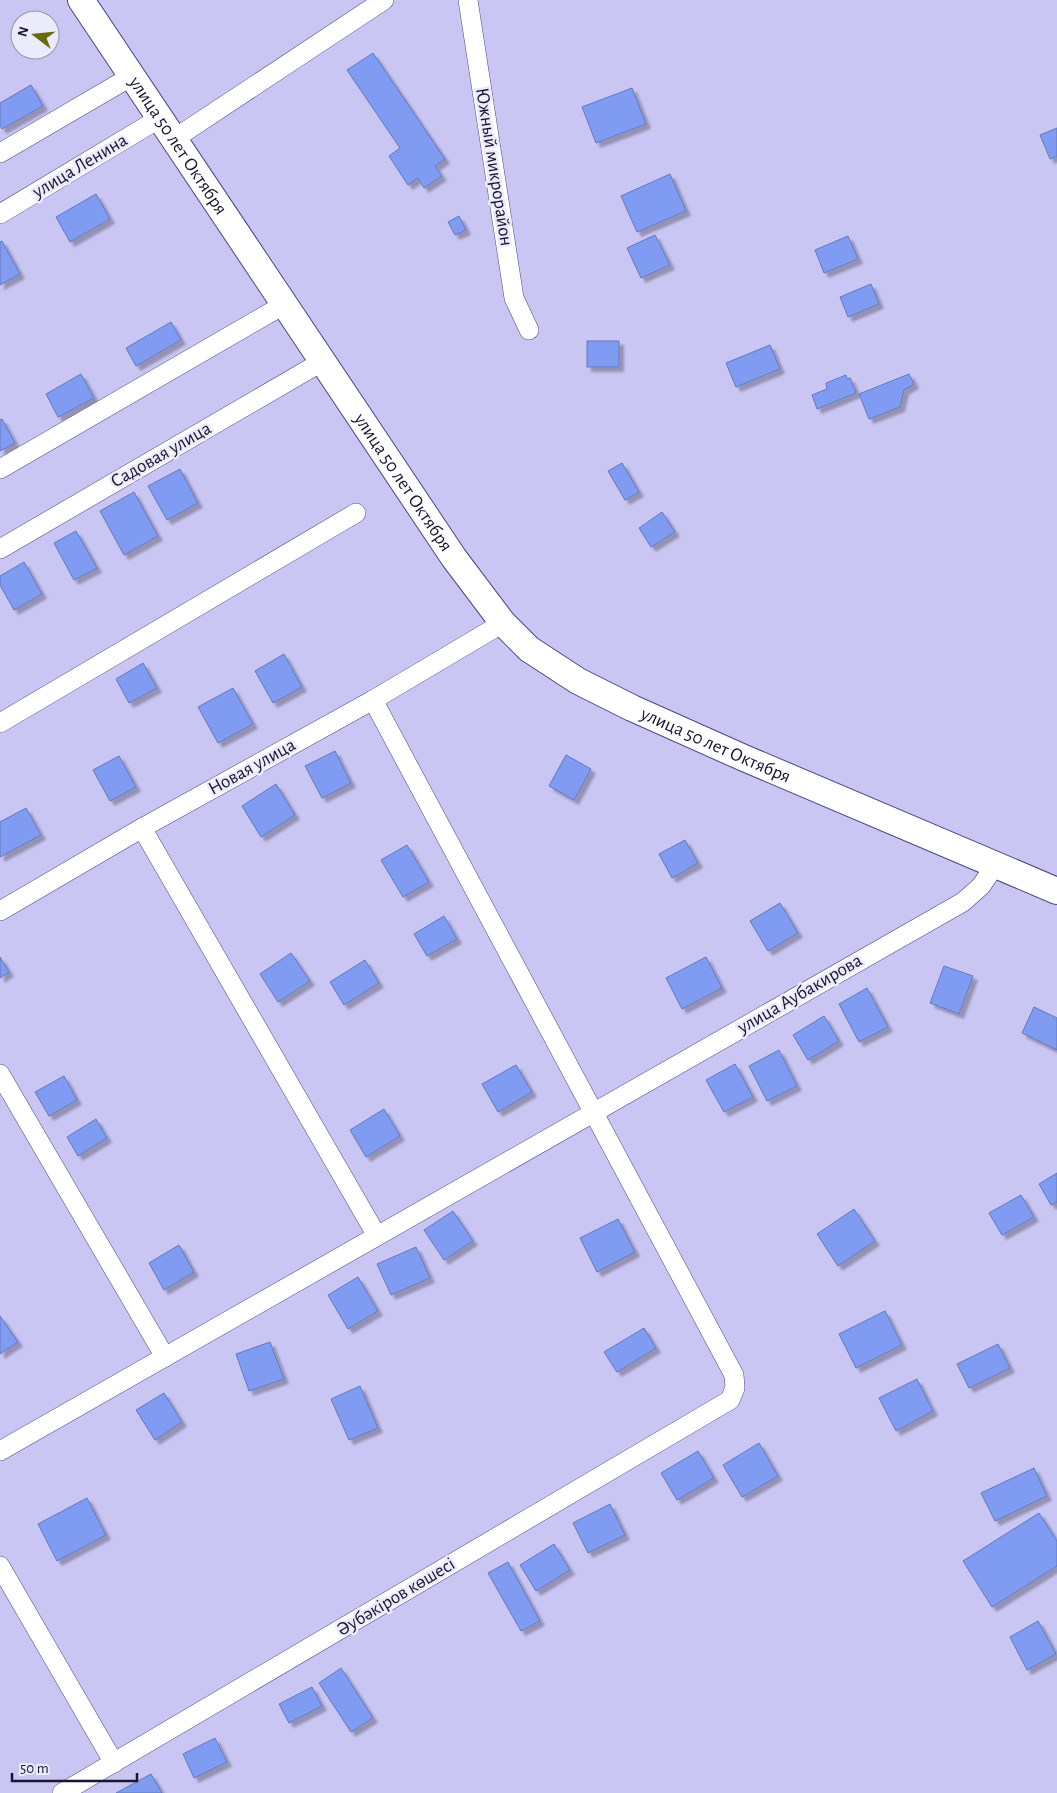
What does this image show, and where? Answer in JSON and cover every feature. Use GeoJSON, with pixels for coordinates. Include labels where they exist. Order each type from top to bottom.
{"type":"FeatureCollection","features":[{"type":"Feature","properties":{"kind":"main road","name":"улица 50 лет Октября"},"geometry":{"type":"LineString","coordinates":[[81,0],[454,558],[503,623],[529,649],[578,682],[640,712],[1057,891]]}},
{"type":"Feature","properties":{"kind":"street","name":"улица Ленина"},"geometry":{"type":"LineString","coordinates":[[0,214],[167,129],[384,0]]}},
{"type":"Feature","properties":{"kind":"street","name":"Южный микрорайон"},"geometry":{"type":"LineString","coordinates":[[468,0],[514,298],[529,330]]}},
{"type":"Feature","properties":{"kind":"street"},"geometry":{"type":"LineString","coordinates":[[0,153],[132,76]]}},
{"type":"Feature","properties":{"kind":"street"},"geometry":{"type":"LineString","coordinates":[[0,469],[285,304]]}},
{"type":"Feature","properties":{"kind":"street","name":"Садовая улица"},"geometry":{"type":"LineString","coordinates":[[0,548],[322,361]]}},
{"type":"Feature","properties":{"kind":"street"},"geometry":{"type":"LineString","coordinates":[[0,723],[356,512]]}},
{"type":"Feature","properties":{"kind":"street","name":"Новая улица"},"geometry":{"type":"LineString","coordinates":[[0,911],[142,828],[373,700],[503,623]]}},
{"type":"Feature","properties":{"kind":"street"},"geometry":{"type":"LineString","coordinates":[[373,700],[594,1112]]}},
{"type":"Feature","properties":{"kind":"street"},"geometry":{"type":"LineString","coordinates":[[142,828],[377,1236]]}},
{"type":"Feature","properties":{"kind":"street","name":"улица Аубакирова"},"geometry":{"type":"LineString","coordinates":[[0,1451],[963,902],[981,886],[996,864]]}},
{"type":"Feature","properties":{"kind":"street"},"geometry":{"type":"LineString","coordinates":[[0,1074],[165,1357]]}},
{"type":"Feature","properties":{"kind":"street","name":"Әубәкіров көшесі"},"geometry":{"type":"LineString","coordinates":[[62,1793],[730,1400],[736,1388],[734,1375],[594,1112]]}},
{"type":"Feature","properties":{"kind":"street"},"geometry":{"type":"LineString","coordinates":[[0,1566],[114,1763]]}},
{"type":"Feature","properties":{"kind":"building"},"geometry":{"type":"Polygon","coordinates":[[[373,53],[445,159],[435,166],[442,176],[424,188],[418,178],[408,185],[389,156],[400,148],[347,70],[373,53]]]}},
{"type":"Feature","properties":{"kind":"building"},"geometry":{"type":"Polygon","coordinates":[[[31,85],[43,106],[2,129],[0,126],[0,103],[31,85]]]}},
{"type":"Feature","properties":{"kind":"building"},"geometry":{"type":"Polygon","coordinates":[[[632,88],[646,124],[596,143],[582,107],[632,88]]]}},
{"type":"Feature","properties":{"kind":"building"},"geometry":{"type":"Polygon","coordinates":[[[1057,128],[1057,156],[1050,159],[1040,135],[1057,128]]]}},
{"type":"Feature","properties":{"kind":"building"},"geometry":{"type":"Polygon","coordinates":[[[670,174],[686,211],[637,232],[621,196],[670,174]]]}},
{"type":"Feature","properties":{"kind":"building"},"geometry":{"type":"Polygon","coordinates":[[[96,194],[110,219],[70,242],[56,217],[96,194]]]}},
{"type":"Feature","properties":{"kind":"building"},"geometry":{"type":"Polygon","coordinates":[[[459,216],[466,230],[455,235],[448,222],[459,216]]]}},
{"type":"Feature","properties":{"kind":"building"},"geometry":{"type":"Polygon","coordinates":[[[655,235],[670,265],[641,278],[627,248],[655,235]]]}},
{"type":"Feature","properties":{"kind":"building"},"geometry":{"type":"Polygon","coordinates":[[[848,236],[858,259],[824,273],[815,250],[848,236]]]}},
{"type":"Feature","properties":{"kind":"building"},"geometry":{"type":"Polygon","coordinates":[[[2,241],[20,274],[0,285],[0,242],[2,241]]]}},
{"type":"Feature","properties":{"kind":"building"},"geometry":{"type":"Polygon","coordinates":[[[871,284],[879,304],[848,317],[840,297],[871,284]]]}},
{"type":"Feature","properties":{"kind":"building"},"geometry":{"type":"Polygon","coordinates":[[[171,322],[181,340],[136,366],[126,348],[171,322]]]}},
{"type":"Feature","properties":{"kind":"building"},"geometry":{"type":"Polygon","coordinates":[[[587,341],[619,341],[619,367],[587,367],[587,341]]]}},
{"type":"Feature","properties":{"kind":"building"},"geometry":{"type":"Polygon","coordinates":[[[770,345],[780,369],[736,387],[726,363],[770,345]]]}},
{"type":"Feature","properties":{"kind":"building"},"geometry":{"type":"Polygon","coordinates":[[[81,374],[94,398],[58,417],[46,394],[81,374]]]}},
{"type":"Feature","properties":{"kind":"building"},"geometry":{"type":"Polygon","coordinates":[[[909,374],[914,384],[904,390],[900,407],[869,419],[859,394],[909,374]]]}},
{"type":"Feature","properties":{"kind":"building"},"geometry":{"type":"Polygon","coordinates":[[[846,375],[847,379],[850,378],[856,393],[817,409],[812,395],[827,389],[826,383],[846,375]]]}},
{"type":"Feature","properties":{"kind":"building"},"geometry":{"type":"Polygon","coordinates":[[[2,419],[15,443],[0,451],[0,420],[2,419]]]}},
{"type":"Feature","properties":{"kind":"building"},"geometry":{"type":"Polygon","coordinates":[[[622,463],[639,492],[625,500],[608,471],[622,463]]]}},
{"type":"Feature","properties":{"kind":"building"},"geometry":{"type":"Polygon","coordinates":[[[180,469],[198,503],[167,520],[148,486],[180,469]]]}},
{"type":"Feature","properties":{"kind":"building"},"geometry":{"type":"Polygon","coordinates":[[[134,492],[158,536],[124,555],[100,511],[134,492]]]}},
{"type":"Feature","properties":{"kind":"building"},"geometry":{"type":"Polygon","coordinates":[[[662,512],[675,532],[651,547],[639,528],[662,512]]]}},
{"type":"Feature","properties":{"kind":"building"},"geometry":{"type":"Polygon","coordinates":[[[76,531],[97,568],[74,580],[54,543],[76,531]]]}},
{"type":"Feature","properties":{"kind":"building"},"geometry":{"type":"Polygon","coordinates":[[[24,562],[42,594],[14,610],[0,585],[0,576],[24,562]]]}},
{"type":"Feature","properties":{"kind":"building"},"geometry":{"type":"Polygon","coordinates":[[[284,654],[302,687],[273,703],[255,671],[284,654]]]}},
{"type":"Feature","properties":{"kind":"building"},"geometry":{"type":"Polygon","coordinates":[[[143,663],[157,688],[129,703],[116,679],[143,663]]]}},
{"type":"Feature","properties":{"kind":"building"},"geometry":{"type":"Polygon","coordinates":[[[233,688],[253,724],[218,743],[198,707],[233,688]]]}},
{"type":"Feature","properties":{"kind":"building"},"geometry":{"type":"Polygon","coordinates":[[[335,751],[351,783],[322,798],[305,766],[335,751]]]}},
{"type":"Feature","properties":{"kind":"building"},"geometry":{"type":"Polygon","coordinates":[[[566,755],[591,769],[574,800],[549,786],[566,755]]]}},
{"type":"Feature","properties":{"kind":"building"},"geometry":{"type":"Polygon","coordinates":[[[119,756],[136,787],[110,801],[93,770],[119,756]]]}},
{"type":"Feature","properties":{"kind":"building"},"geometry":{"type":"Polygon","coordinates":[[[276,784],[295,815],[261,837],[242,806],[276,784]]]}},
{"type":"Feature","properties":{"kind":"building"},"geometry":{"type":"Polygon","coordinates":[[[26,808],[41,835],[0,857],[0,822],[26,808]]]}},
{"type":"Feature","properties":{"kind":"building"},"geometry":{"type":"Polygon","coordinates":[[[685,840],[698,863],[672,878],[659,854],[685,840]]]}},
{"type":"Feature","properties":{"kind":"building"},"geometry":{"type":"Polygon","coordinates":[[[407,845],[429,882],[403,897],[381,860],[407,845]]]}},
{"type":"Feature","properties":{"kind":"building"},"geometry":{"type":"Polygon","coordinates":[[[780,903],[798,933],[768,951],[750,921],[780,903]]]}},
{"type":"Feature","properties":{"kind":"building"},"geometry":{"type":"Polygon","coordinates":[[[444,916],[457,939],[427,956],[414,934],[444,916]]]}},
{"type":"Feature","properties":{"kind":"building"},"geometry":{"type":"Polygon","coordinates":[[[291,953],[310,981],[278,1002],[260,974],[291,953]]]}},
{"type":"Feature","properties":{"kind":"building"},"geometry":{"type":"Polygon","coordinates":[[[0,957],[9,972],[0,978],[0,957]]]}},
{"type":"Feature","properties":{"kind":"building"},"geometry":{"type":"Polygon","coordinates":[[[706,957],[722,988],[682,1009],[666,978],[706,957]]]}},
{"type":"Feature","properties":{"kind":"building"},"geometry":{"type":"Polygon","coordinates":[[[365,960],[379,983],[344,1005],[330,982],[365,960]]]}},
{"type":"Feature","properties":{"kind":"building"},"geometry":{"type":"Polygon","coordinates":[[[944,966],[973,976],[959,1014],[930,1003],[944,966]]]}},
{"type":"Feature","properties":{"kind":"building"},"geometry":{"type":"Polygon","coordinates":[[[867,988],[888,1027],[859,1042],[839,1004],[867,988]]]}},
{"type":"Feature","properties":{"kind":"building"},"geometry":{"type":"Polygon","coordinates":[[[1034,1007],[1057,1018],[1057,1050],[1022,1033],[1034,1007]]]}},
{"type":"Feature","properties":{"kind":"building"},"geometry":{"type":"Polygon","coordinates":[[[824,1016],[839,1041],[808,1060],[793,1035],[824,1016]]]}},
{"type":"Feature","properties":{"kind":"building"},"geometry":{"type":"Polygon","coordinates":[[[779,1050],[797,1086],[767,1101],[749,1066],[779,1050]]]}},
{"type":"Feature","properties":{"kind":"building"},"geometry":{"type":"Polygon","coordinates":[[[735,1064],[753,1097],[724,1112],[706,1080],[735,1064]]]}},
{"type":"Feature","properties":{"kind":"building"},"geometry":{"type":"Polygon","coordinates":[[[516,1065],[532,1092],[498,1112],[482,1084],[516,1065]]]}},
{"type":"Feature","properties":{"kind":"building"},"geometry":{"type":"Polygon","coordinates":[[[64,1076],[77,1100],[49,1116],[35,1092],[64,1076]]]}},
{"type":"Feature","properties":{"kind":"building"},"geometry":{"type":"Polygon","coordinates":[[[384,1109],[400,1136],[366,1157],[350,1130],[384,1109]]]}},
{"type":"Feature","properties":{"kind":"building"},"geometry":{"type":"Polygon","coordinates":[[[96,1119],[107,1138],[78,1156],[67,1137],[96,1119]]]}},
{"type":"Feature","properties":{"kind":"building"},"geometry":{"type":"Polygon","coordinates":[[[1057,1173],[1057,1202],[1051,1205],[1039,1184],[1057,1173]]]}},
{"type":"Feature","properties":{"kind":"building"},"geometry":{"type":"Polygon","coordinates":[[[1021,1195],[1034,1217],[1002,1235],[989,1213],[1021,1195]]]}},
{"type":"Feature","properties":{"kind":"building"},"geometry":{"type":"Polygon","coordinates":[[[854,1209],[875,1241],[838,1266],[817,1234],[854,1209]]]}},
{"type":"Feature","properties":{"kind":"building"},"geometry":{"type":"Polygon","coordinates":[[[453,1211],[473,1241],[444,1260],[424,1230],[453,1211]]]}},
{"type":"Feature","properties":{"kind":"building"},"geometry":{"type":"Polygon","coordinates":[[[618,1219],[635,1252],[597,1272],[580,1238],[618,1219]]]}},
{"type":"Feature","properties":{"kind":"building"},"geometry":{"type":"Polygon","coordinates":[[[179,1245],[194,1272],[164,1290],[149,1263],[179,1245]]]}},
{"type":"Feature","properties":{"kind":"building"},"geometry":{"type":"Polygon","coordinates":[[[416,1247],[430,1278],[391,1295],[377,1264],[416,1247]]]}},
{"type":"Feature","properties":{"kind":"building"},"geometry":{"type":"Polygon","coordinates":[[[358,1277],[378,1311],[348,1329],[328,1295],[358,1277]]]}},
{"type":"Feature","properties":{"kind":"building"},"geometry":{"type":"Polygon","coordinates":[[[885,1311],[902,1345],[856,1368],[839,1334],[885,1311]]]}},
{"type":"Feature","properties":{"kind":"building"},"geometry":{"type":"Polygon","coordinates":[[[0,1316],[18,1342],[0,1354],[0,1316]]]}},
{"type":"Feature","properties":{"kind":"building"},"geometry":{"type":"Polygon","coordinates":[[[644,1328],[656,1348],[617,1372],[604,1352],[644,1328]]]}},
{"type":"Feature","properties":{"kind":"building"},"geometry":{"type":"Polygon","coordinates":[[[270,1342],[284,1379],[249,1391],[236,1354],[270,1342]]]}},
{"type":"Feature","properties":{"kind":"building"},"geometry":{"type":"Polygon","coordinates":[[[998,1344],[1010,1368],[969,1388],[957,1364],[998,1344]]]}},
{"type":"Feature","properties":{"kind":"building"},"geometry":{"type":"Polygon","coordinates":[[[917,1379],[933,1411],[896,1431],[879,1398],[917,1379]]]}},
{"type":"Feature","properties":{"kind":"building"},"geometry":{"type":"Polygon","coordinates":[[[360,1386],[378,1428],[349,1440],[331,1399],[360,1386]]]}},
{"type":"Feature","properties":{"kind":"building"},"geometry":{"type":"Polygon","coordinates":[[[164,1393],[182,1422],[155,1440],[136,1410],[164,1393]]]}},
{"type":"Feature","properties":{"kind":"building"},"geometry":{"type":"Polygon","coordinates":[[[759,1443],[778,1476],[742,1497],[723,1465],[759,1443]]]}},
{"type":"Feature","properties":{"kind":"building"},"geometry":{"type":"Polygon","coordinates":[[[698,1451],[714,1478],[677,1500],[661,1473],[698,1451]]]}},
{"type":"Feature","properties":{"kind":"building"},"geometry":{"type":"Polygon","coordinates":[[[1034,1468],[1047,1496],[995,1521],[981,1493],[1034,1468]]]}},
{"type":"Feature","properties":{"kind":"building"},"geometry":{"type":"Polygon","coordinates":[[[87,1498],[106,1535],[57,1561],[38,1524],[87,1498]]]}},
{"type":"Feature","properties":{"kind":"building"},"geometry":{"type":"Polygon","coordinates":[[[610,1504],[625,1535],[588,1553],[573,1523],[610,1504]]]}},
{"type":"Feature","properties":{"kind":"building"},"geometry":{"type":"Polygon","coordinates":[[[1039,1513],[1057,1541],[1057,1566],[992,1607],[963,1561],[1039,1513]]]}},
{"type":"Feature","properties":{"kind":"building"},"geometry":{"type":"Polygon","coordinates":[[[554,1544],[570,1570],[536,1591],[520,1565],[554,1544]]]}},
{"type":"Feature","properties":{"kind":"building"},"geometry":{"type":"Polygon","coordinates":[[[508,1562],[540,1621],[521,1631],[488,1573],[508,1562]]]}},
{"type":"Feature","properties":{"kind":"building"},"geometry":{"type":"Polygon","coordinates":[[[1038,1621],[1056,1654],[1027,1670],[1010,1637],[1038,1621]]]}},
{"type":"Feature","properties":{"kind":"building"},"geometry":{"type":"Polygon","coordinates":[[[341,1668],[373,1718],[351,1732],[319,1683],[341,1668]]]}},
{"type":"Feature","properties":{"kind":"building"},"geometry":{"type":"Polygon","coordinates":[[[312,1687],[322,1706],[289,1723],[279,1704],[312,1687]]]}},
{"type":"Feature","properties":{"kind":"building"},"geometry":{"type":"Polygon","coordinates":[[[215,1738],[227,1762],[194,1778],[183,1754],[215,1738]]]}},
{"type":"Feature","properties":{"kind":"building"},"geometry":{"type":"Polygon","coordinates":[[[151,1774],[162,1793],[116,1793],[151,1774]]]}}]}
